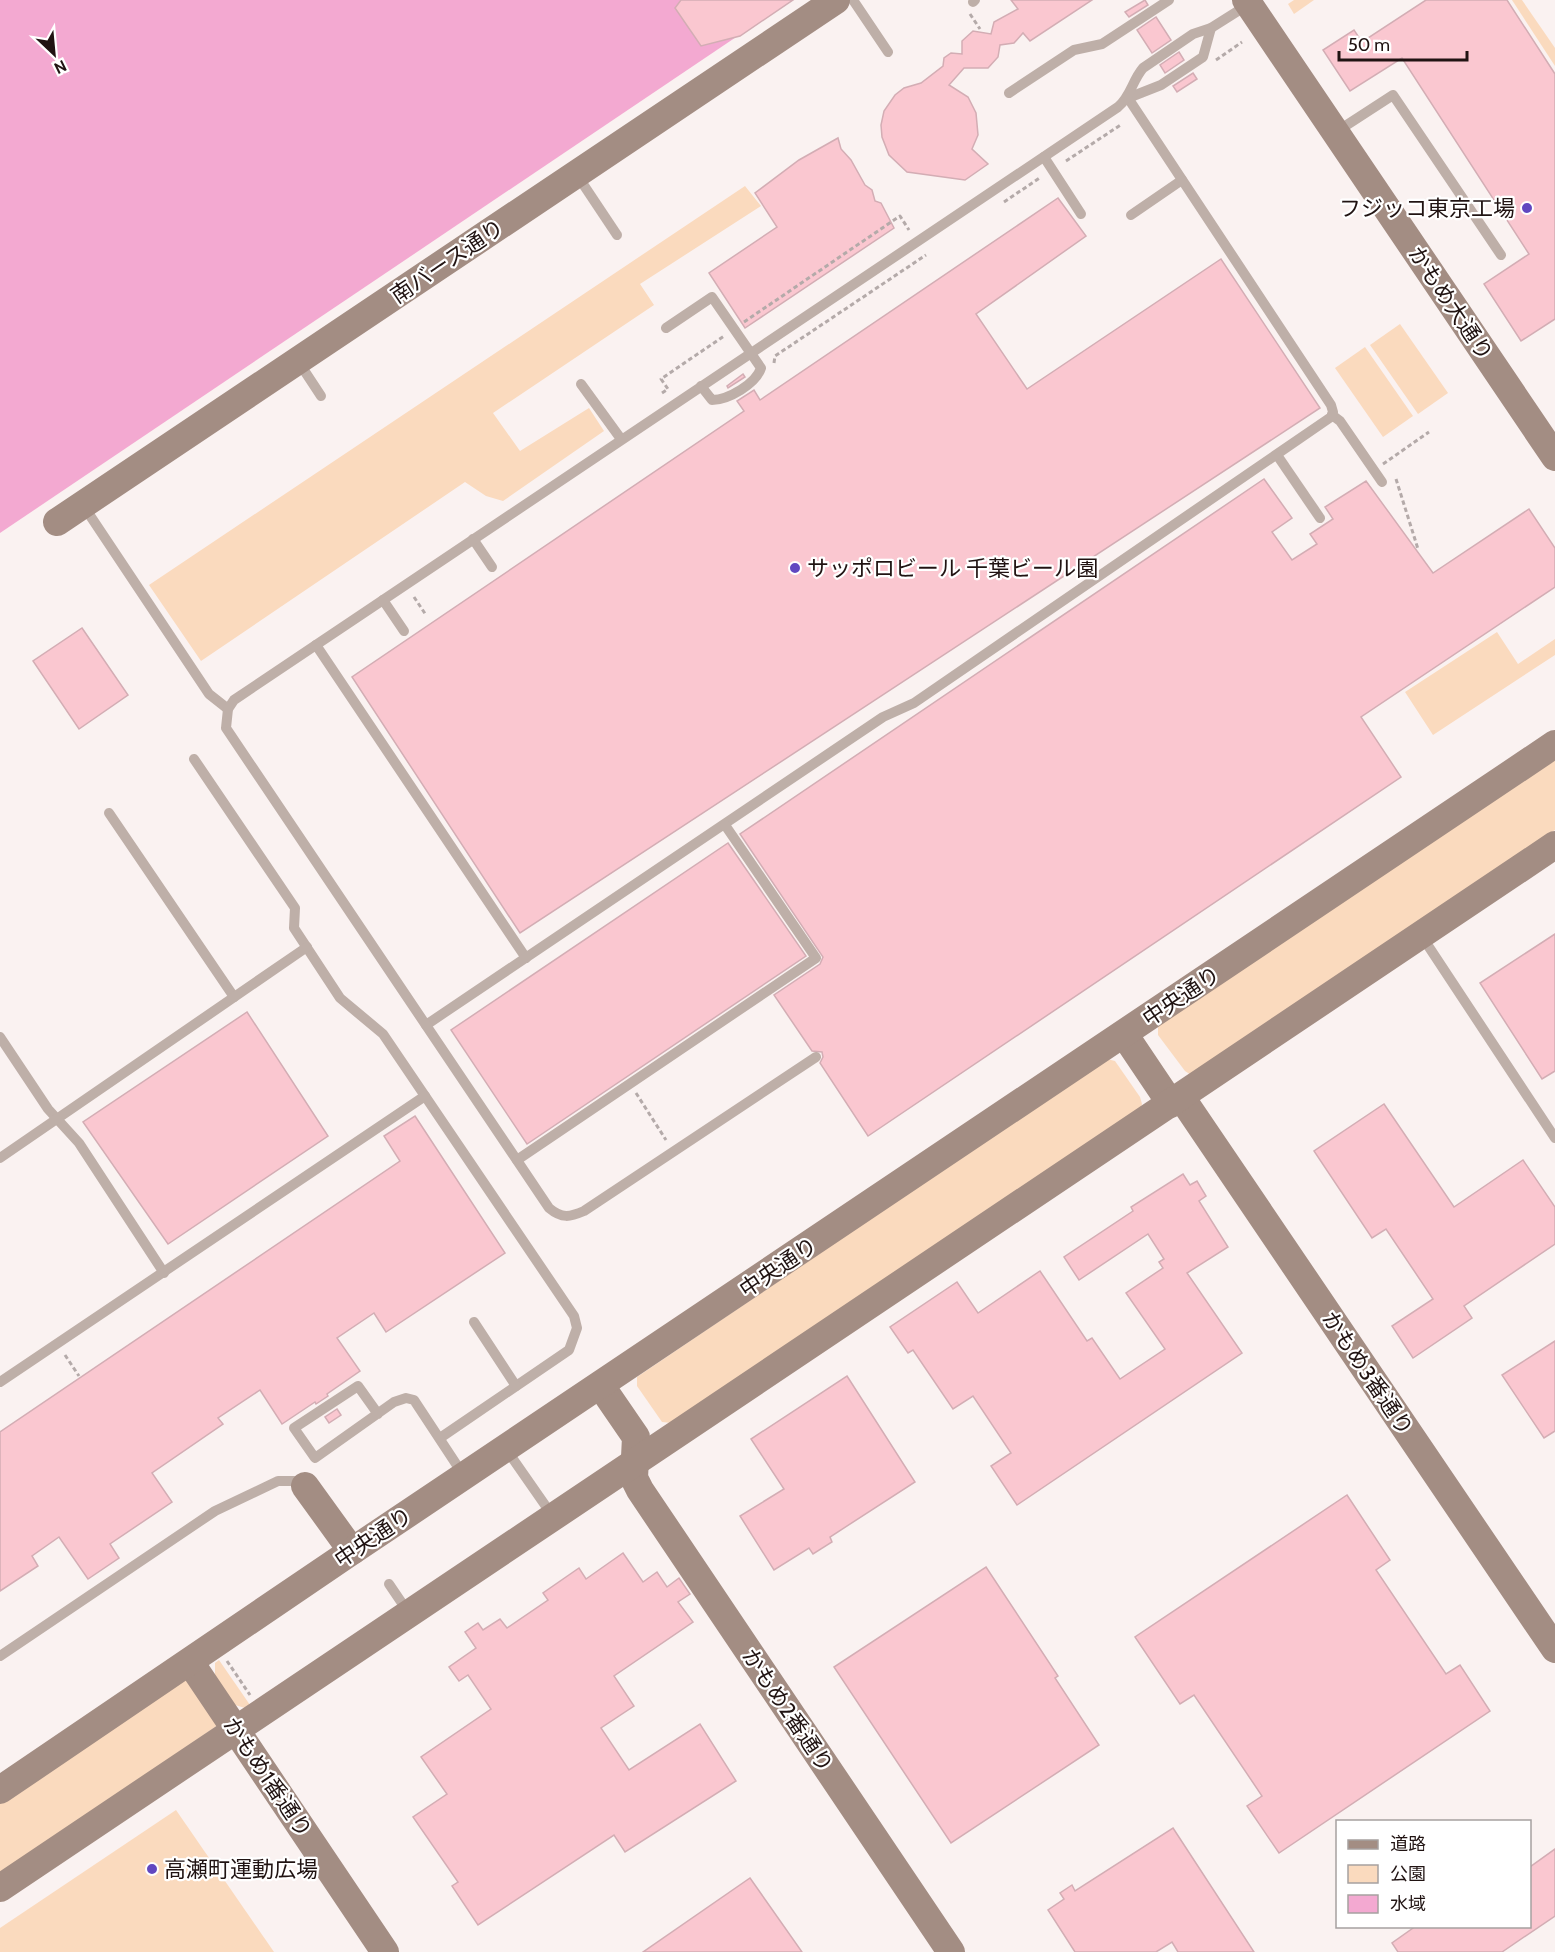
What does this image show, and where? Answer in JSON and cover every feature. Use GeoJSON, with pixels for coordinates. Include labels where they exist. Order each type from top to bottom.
{"type":"FeatureCollection","features":[{"type":"Feature","properties":{"kind":"street","name":"南バース通り"},"geometry":{"type":"LineString","coordinates":[[57,522],[836,0]]}},
{"type":"Feature","properties":{"kind":"street","name":"かもめ大通り"},"geometry":{"type":"LineString","coordinates":[[1247,2],[1551,444]]}},
{"type":"Feature","properties":{"kind":"street","name":"中央通り"},"geometry":{"type":"LineString","coordinates":[[0,1790],[352,1551],[1555,744]]}},
{"type":"Feature","properties":{"kind":"street"},"geometry":{"type":"LineString","coordinates":[[0,1888],[634,1465],[1555,845]]}},
{"type":"Feature","properties":{"kind":"street","name":"かもめ3番通り"},"geometry":{"type":"LineString","coordinates":[[1124,1034],[1176,1101],[1555,1649]]}},
{"type":"Feature","properties":{"kind":"street","name":"かもめ2番通り"},"geometry":{"type":"LineString","coordinates":[[601,1386],[636,1437],[634,1478],[640,1490],[951,1952]]}},
{"type":"Feature","properties":{"kind":"street"},"geometry":{"type":"LineString","coordinates":[[305,1486],[352,1551]]}},
{"type":"Feature","properties":{"kind":"street","name":"かもめ1番通り"},"geometry":{"type":"LineString","coordinates":[[190,1662],[385,1952]]}},
{"type":"Feature","properties":{"kind":"lane"},"geometry":{"type":"LineString","coordinates":[[853,0],[888,52]]}},
{"type":"Feature","properties":{"kind":"lane"},"geometry":{"type":"LineString","coordinates":[[1009,93],[1074,50],[1102,44],[1169,0]]}},
{"type":"Feature","properties":{"kind":"lane"},"geometry":{"type":"LineString","coordinates":[[1128,98],[1137,75],[1143,68],[1193,34],[1210,28],[1247,2]]}},
{"type":"Feature","properties":{"kind":"lane"},"geometry":{"type":"LineString","coordinates":[[816,1057],[584,1211],[569,1217],[557,1215],[549,1208],[226,728],[228,709],[234,700],[1044,157],[1128,98],[1161,86],[1203,57],[1210,28]]}},
{"type":"Feature","properties":{"kind":"lane"},"geometry":{"type":"LineString","coordinates":[[1336,132],[1393,95],[1501,255]]}},
{"type":"Feature","properties":{"kind":"lane"},"geometry":{"type":"LineString","coordinates":[[1128,98],[1331,405],[1332,415],[1340,421],[1382,482]]}},
{"type":"Feature","properties":{"kind":"lane"},"geometry":{"type":"LineString","coordinates":[[1044,157],[1082,214]]}},
{"type":"Feature","properties":{"kind":"lane"},"geometry":{"type":"LineString","coordinates":[[576,174],[617,235]]}},
{"type":"Feature","properties":{"kind":"lane"},"geometry":{"type":"LineString","coordinates":[[1131,215],[1182,180]]}},
{"type":"Feature","properties":{"kind":"lane"},"geometry":{"type":"LineString","coordinates":[[666,328],[712,297],[761,368],[758,376],[723,400],[712,400],[701,386]]}},
{"type":"Feature","properties":{"kind":"lane"},"geometry":{"type":"LineString","coordinates":[[298,361],[321,396]]}},
{"type":"Feature","properties":{"kind":"lane"},"geometry":{"type":"LineString","coordinates":[[581,384],[621,439]]}},
{"type":"Feature","properties":{"kind":"lane"},"geometry":{"type":"LineString","coordinates":[[426,1025],[883,717],[914,703],[1332,415]]}},
{"type":"Feature","properties":{"kind":"lane"},"geometry":{"type":"LineString","coordinates":[[1277,455],[1320,518]]}},
{"type":"Feature","properties":{"kind":"lane"},"geometry":{"type":"LineString","coordinates":[[83,505],[209,694],[228,709]]}},
{"type":"Feature","properties":{"kind":"lane"},"geometry":{"type":"LineString","coordinates":[[473,539],[492,567]]}},
{"type":"Feature","properties":{"kind":"lane"},"geometry":{"type":"LineString","coordinates":[[383,600],[404,631]]}},
{"type":"Feature","properties":{"kind":"lane"},"geometry":{"type":"LineString","coordinates":[[316,645],[526,958]]}},
{"type":"Feature","properties":{"kind":"lane"},"geometry":{"type":"LineString","coordinates":[[194,759],[295,908],[294,928],[340,998],[383,1034],[574,1316],[577,1328],[569,1350],[440,1438]]}},
{"type":"Feature","properties":{"kind":"lane"},"geometry":{"type":"LineString","coordinates":[[109,813],[234,997]]}},
{"type":"Feature","properties":{"kind":"lane"},"geometry":{"type":"LineString","coordinates":[[517,1160],[816,958],[725,825]]}},
{"type":"Feature","properties":{"kind":"lane"},"geometry":{"type":"LineString","coordinates":[[1421,935],[1555,1138]]}},
{"type":"Feature","properties":{"kind":"lane"},"geometry":{"type":"LineString","coordinates":[[0,1158],[307,947]]}},
{"type":"Feature","properties":{"kind":"lane"},"geometry":{"type":"LineString","coordinates":[[0,1037],[57,1119],[79,1143],[164,1273]]}},
{"type":"Feature","properties":{"kind":"lane"},"geometry":{"type":"LineString","coordinates":[[0,1382],[425,1096]]}},
{"type":"Feature","properties":{"kind":"lane"},"geometry":{"type":"LineString","coordinates":[[474,1322],[516,1386]]}},
{"type":"Feature","properties":{"kind":"lane"},"geometry":{"type":"LineString","coordinates":[[378,1414],[358,1386],[294,1428],[315,1458],[378,1414],[394,1402],[409,1398],[414,1400],[464,1476]]}},
{"type":"Feature","properties":{"kind":"lane"},"geometry":{"type":"LineString","coordinates":[[506,1448],[554,1518]]}},
{"type":"Feature","properties":{"kind":"lane"},"geometry":{"type":"LineString","coordinates":[[0,1656],[215,1511],[278,1480],[294,1481],[305,1486]]}},
{"type":"Feature","properties":{"kind":"lane"},"geometry":{"type":"LineString","coordinates":[[389,1584],[410,1614]]}},
{"type":"Feature","properties":{"kind":"path"},"geometry":{"type":"LineString","coordinates":[[972,16],[980,29]]}},
{"type":"Feature","properties":{"kind":"path"},"geometry":{"type":"LineString","coordinates":[[1059,165],[1122,123]]}},
{"type":"Feature","properties":{"kind":"path"},"geometry":{"type":"LineString","coordinates":[[662,393],[668,389],[661,379],[900,216],[909,230]]}},
{"type":"Feature","properties":{"kind":"path"},"geometry":{"type":"LineString","coordinates":[[773,366],[775,356],[926,255]]}},
{"type":"Feature","properties":{"kind":"path"},"geometry":{"type":"LineString","coordinates":[[1379,466],[1429,432]]}},
{"type":"Feature","properties":{"kind":"path"},"geometry":{"type":"LineString","coordinates":[[1385,462],[1390,470]]}},
{"type":"Feature","properties":{"kind":"path"},"geometry":{"type":"LineString","coordinates":[[1395,478],[1400,485],[1418,549]]}},
{"type":"Feature","properties":{"kind":"path"},"geometry":{"type":"LineString","coordinates":[[423,591],[414,597],[426,615]]}},
{"type":"Feature","properties":{"kind":"path"},"geometry":{"type":"LineString","coordinates":[[630,1084],[666,1140]]}},
{"type":"Feature","properties":{"kind":"path"},"geometry":{"type":"LineString","coordinates":[[63,1352],[79,1376]]}},
{"type":"Feature","properties":{"kind":"path"},"geometry":{"type":"LineString","coordinates":[[222,1654],[254,1702]]}},
{"type":"Feature","properties":{"kind":"green space"},"geometry":{"type":"Polygon","coordinates":[[[1294,0],[1314,0],[1294,14],[1288,4],[1294,0]]]}},
{"type":"Feature","properties":{"kind":"green space"},"geometry":{"type":"Polygon","coordinates":[[[1512,0],[1522,0],[1555,48],[1555,66],[1512,0]]]}},
{"type":"Feature","properties":{"kind":"green space"},"geometry":{"type":"Polygon","coordinates":[[[745,186],[761,206],[640,284],[654,305],[493,413],[520,451],[589,408],[604,431],[503,501],[486,496],[465,482],[201,661],[149,585],[745,186]]]}},
{"type":"Feature","properties":{"kind":"green space"},"geometry":{"type":"Polygon","coordinates":[[[1400,324],[1448,393],[1418,414],[1370,345],[1400,324]]]}},
{"type":"Feature","properties":{"kind":"green space"},"geometry":{"type":"Polygon","coordinates":[[[1365,347],[1413,416],[1383,437],[1335,368],[1365,347]]]}},
{"type":"Feature","properties":{"kind":"green space"},"geometry":{"type":"Polygon","coordinates":[[[1497,632],[1518,664],[1555,639],[1555,655],[1433,735],[1405,692],[1497,632]]]}},
{"type":"Feature","properties":{"kind":"green space"},"geometry":{"type":"Polygon","coordinates":[[[1555,758],[1555,830],[1195,1074],[1191,1075],[1185,1071],[1158,1035],[1158,1026],[1555,758]]]}},
{"type":"Feature","properties":{"kind":"green space"},"geometry":{"type":"Polygon","coordinates":[[[1107,1059],[1115,1061],[1140,1097],[1142,1104],[1140,1110],[672,1423],[662,1422],[637,1386],[637,1377],[1107,1059]]]}},
{"type":"Feature","properties":{"kind":"green space"},"geometry":{"type":"Polygon","coordinates":[[[219,1660],[250,1705],[245,1708],[235,1705],[215,1676],[215,1663],[219,1660]]]}},
{"type":"Feature","properties":{"kind":"green space"},"geometry":{"type":"Polygon","coordinates":[[[187,1679],[218,1725],[0,1877],[0,1801],[187,1679]]]}},
{"type":"Feature","properties":{"kind":"green space","name":"高瀬町運動広場"},"geometry":{"type":"Polygon","coordinates":[[[176,1810],[274,1952],[0,1952],[0,1928],[176,1810]]]}},
{"type":"Feature","properties":{"kind":"water"},"geometry":{"type":"Polygon","coordinates":[[[0,0],[791,0],[0,533],[0,0]]]}},
{"type":"Feature","properties":{"kind":"building"},"geometry":{"type":"Polygon","coordinates":[[[681,0],[793,0],[740,36],[701,46],[675,8],[681,0]]]}},
{"type":"Feature","properties":{"kind":"building"},"geometry":{"type":"Polygon","coordinates":[[[1011,0],[1092,0],[1030,41],[1023,33],[1014,43],[1000,45],[998,57],[988,68],[964,68],[949,85],[968,97],[976,113],[978,135],[972,149],[988,164],[965,180],[907,172],[889,155],[882,137],[881,125],[884,111],[895,95],[904,88],[921,83],[943,66],[944,58],[951,53],[962,54],[962,41],[973,31],[991,34],[994,22],[1018,9],[1011,0]]]}},
{"type":"Feature","properties":{"kind":"building"},"geometry":{"type":"Polygon","coordinates":[[[1145,0],[1148,5],[1129,17],[1125,12],[1145,0]]]}},
{"type":"Feature","properties":{"kind":"building","name":"フジッコ東京工場"},"geometry":{"type":"Polygon","coordinates":[[[1426,0],[1507,0],[1555,74],[1555,319],[1521,341],[1484,284],[1529,254],[1402,58],[1350,91],[1323,50],[1354,30],[1362,42],[1426,0]]]}},
{"type":"Feature","properties":{"kind":"building"},"geometry":{"type":"Polygon","coordinates":[[[1156,17],[1171,40],[1152,53],[1137,30],[1156,17]]]}},
{"type":"Feature","properties":{"kind":"building"},"geometry":{"type":"Polygon","coordinates":[[[1179,52],[1184,60],[1165,73],[1160,65],[1179,52]]]}},
{"type":"Feature","properties":{"kind":"building"},"geometry":{"type":"Polygon","coordinates":[[[1193,73],[1197,79],[1177,92],[1173,86],[1193,73]]]}},
{"type":"Feature","properties":{"kind":"building"},"geometry":{"type":"Polygon","coordinates":[[[838,138],[841,149],[851,160],[865,185],[872,190],[875,201],[881,203],[894,228],[745,328],[709,273],[777,227],[755,193],[799,160],[838,138]]]}},
{"type":"Feature","properties":{"kind":"building","name":"サッポロビール 千葉ビール園"},"geometry":{"type":"Polygon","coordinates":[[[1058,198],[1086,236],[976,314],[1027,389],[1221,259],[1320,408],[520,933],[352,677],[744,411],[737,401],[754,390],[760,400],[1058,198]]]}},
{"type":"Feature","properties":{"kind":"building"},"geometry":{"type":"Polygon","coordinates":[[[743,374],[745,377],[728,388],[727,386],[743,374]]]}},
{"type":"Feature","properties":{"kind":"building"},"geometry":{"type":"Polygon","coordinates":[[[1264,479],[1292,518],[1272,532],[1292,560],[1317,544],[1310,534],[1333,519],[1325,507],[1366,481],[1433,573],[1529,509],[1555,548],[1555,587],[1361,717],[1401,777],[868,1136],[820,1063],[823,1057],[822,1052],[812,1051],[774,995],[820,964],[823,957],[740,834],[1264,479]]]}},
{"type":"Feature","properties":{"kind":"building"},"geometry":{"type":"Polygon","coordinates":[[[82,628],[128,695],[79,729],[33,661],[82,628]]]}},
{"type":"Feature","properties":{"kind":"building"},"geometry":{"type":"Polygon","coordinates":[[[728,843],[806,956],[527,1144],[451,1030],[728,843]]]}},
{"type":"Feature","properties":{"kind":"building"},"geometry":{"type":"Polygon","coordinates":[[[1555,934],[1555,1071],[1542,1079],[1480,983],[1555,934]]]}},
{"type":"Feature","properties":{"kind":"building"},"geometry":{"type":"Polygon","coordinates":[[[247,1012],[328,1136],[168,1244],[83,1122],[247,1012]]]}},
{"type":"Feature","properties":{"kind":"building"},"geometry":{"type":"Polygon","coordinates":[[[1384,1104],[1454,1207],[1523,1160],[1555,1207],[1555,1244],[1464,1306],[1472,1318],[1413,1358],[1392,1326],[1433,1299],[1386,1229],[1372,1238],[1314,1151],[1384,1104]]]}},
{"type":"Feature","properties":{"kind":"building"},"geometry":{"type":"Polygon","coordinates":[[[415,1116],[505,1253],[386,1332],[374,1313],[337,1338],[360,1371],[327,1394],[328,1396],[282,1424],[260,1390],[218,1418],[223,1424],[152,1473],[172,1502],[110,1544],[119,1558],[88,1579],[59,1537],[32,1556],[38,1566],[0,1591],[0,1432],[400,1161],[384,1136],[415,1116]]]}},
{"type":"Feature","properties":{"kind":"building"},"geometry":{"type":"Polygon","coordinates":[[[1183,1174],[1190,1185],[1197,1181],[1206,1196],[1199,1201],[1228,1247],[1187,1273],[1242,1353],[1017,1505],[991,1466],[1011,1453],[973,1396],[953,1409],[913,1350],[908,1353],[890,1327],[957,1282],[978,1313],[1040,1271],[1087,1341],[1092,1338],[1120,1379],[1165,1349],[1126,1293],[1163,1268],[1159,1262],[1164,1259],[1148,1234],[1079,1280],[1064,1257],[1133,1211],[1131,1207],[1183,1174]]]}},
{"type":"Feature","properties":{"kind":"building"},"geometry":{"type":"Polygon","coordinates":[[[1555,1341],[1555,1431],[1544,1438],[1502,1375],[1555,1341]]]}},
{"type":"Feature","properties":{"kind":"building"},"geometry":{"type":"Polygon","coordinates":[[[847,1376],[915,1482],[830,1537],[832,1542],[813,1554],[809,1548],[774,1570],[740,1516],[784,1489],[751,1439],[847,1376]]]}},
{"type":"Feature","properties":{"kind":"building"},"geometry":{"type":"Polygon","coordinates":[[[337,1409],[341,1415],[329,1423],[325,1417],[337,1409]]]}},
{"type":"Feature","properties":{"kind":"building"},"geometry":{"type":"Polygon","coordinates":[[[1347,1495],[1390,1560],[1376,1570],[1446,1674],[1460,1665],[1490,1711],[1279,1853],[1247,1806],[1262,1796],[1194,1695],[1180,1704],[1135,1637],[1347,1495]]]}},
{"type":"Feature","properties":{"kind":"building"},"geometry":{"type":"Polygon","coordinates":[[[623,1553],[643,1582],[657,1572],[667,1587],[679,1578],[690,1594],[678,1602],[693,1622],[614,1676],[634,1706],[601,1728],[629,1770],[700,1724],[736,1781],[625,1852],[614,1835],[478,1925],[452,1886],[458,1882],[413,1817],[447,1794],[421,1757],[491,1709],[468,1675],[459,1681],[449,1667],[476,1648],[465,1632],[478,1623],[483,1630],[500,1619],[507,1628],[548,1600],[543,1593],[579,1568],[586,1579],[623,1553]]]}},
{"type":"Feature","properties":{"kind":"building"},"geometry":{"type":"Polygon","coordinates":[[[986,1567],[1058,1676],[1055,1678],[1099,1745],[951,1843],[834,1667],[986,1567]]]}},
{"type":"Feature","properties":{"kind":"building"},"geometry":{"type":"Polygon","coordinates":[[[1173,1828],[1254,1952],[1178,1952],[1172,1942],[1156,1952],[1075,1952],[1048,1910],[1064,1899],[1060,1893],[1072,1885],[1075,1891],[1173,1828]]]}},
{"type":"Feature","properties":{"kind":"building"},"geometry":{"type":"Polygon","coordinates":[[[1555,1849],[1555,1916],[1502,1952],[1398,1952],[1392,1943],[1413,1928],[1531,1928],[1531,1866],[1555,1849]]]}},
{"type":"Feature","properties":{"kind":"building"},"geometry":{"type":"Polygon","coordinates":[[[750,1878],[802,1952],[643,1952],[750,1878]]]}},
{"type":"Feature","properties":{"kind":"place","name":"フジッコ東京工場"},"geometry":{"type":"Point","coordinates":[1527,208]}},
{"type":"Feature","properties":{"kind":"place","name":"サッポロビール 千葉ビール園"},"geometry":{"type":"Point","coordinates":[795,568]}},
{"type":"Feature","properties":{"kind":"place","name":"高瀬町運動広場"},"geometry":{"type":"Point","coordinates":[152,1869]}}]}
